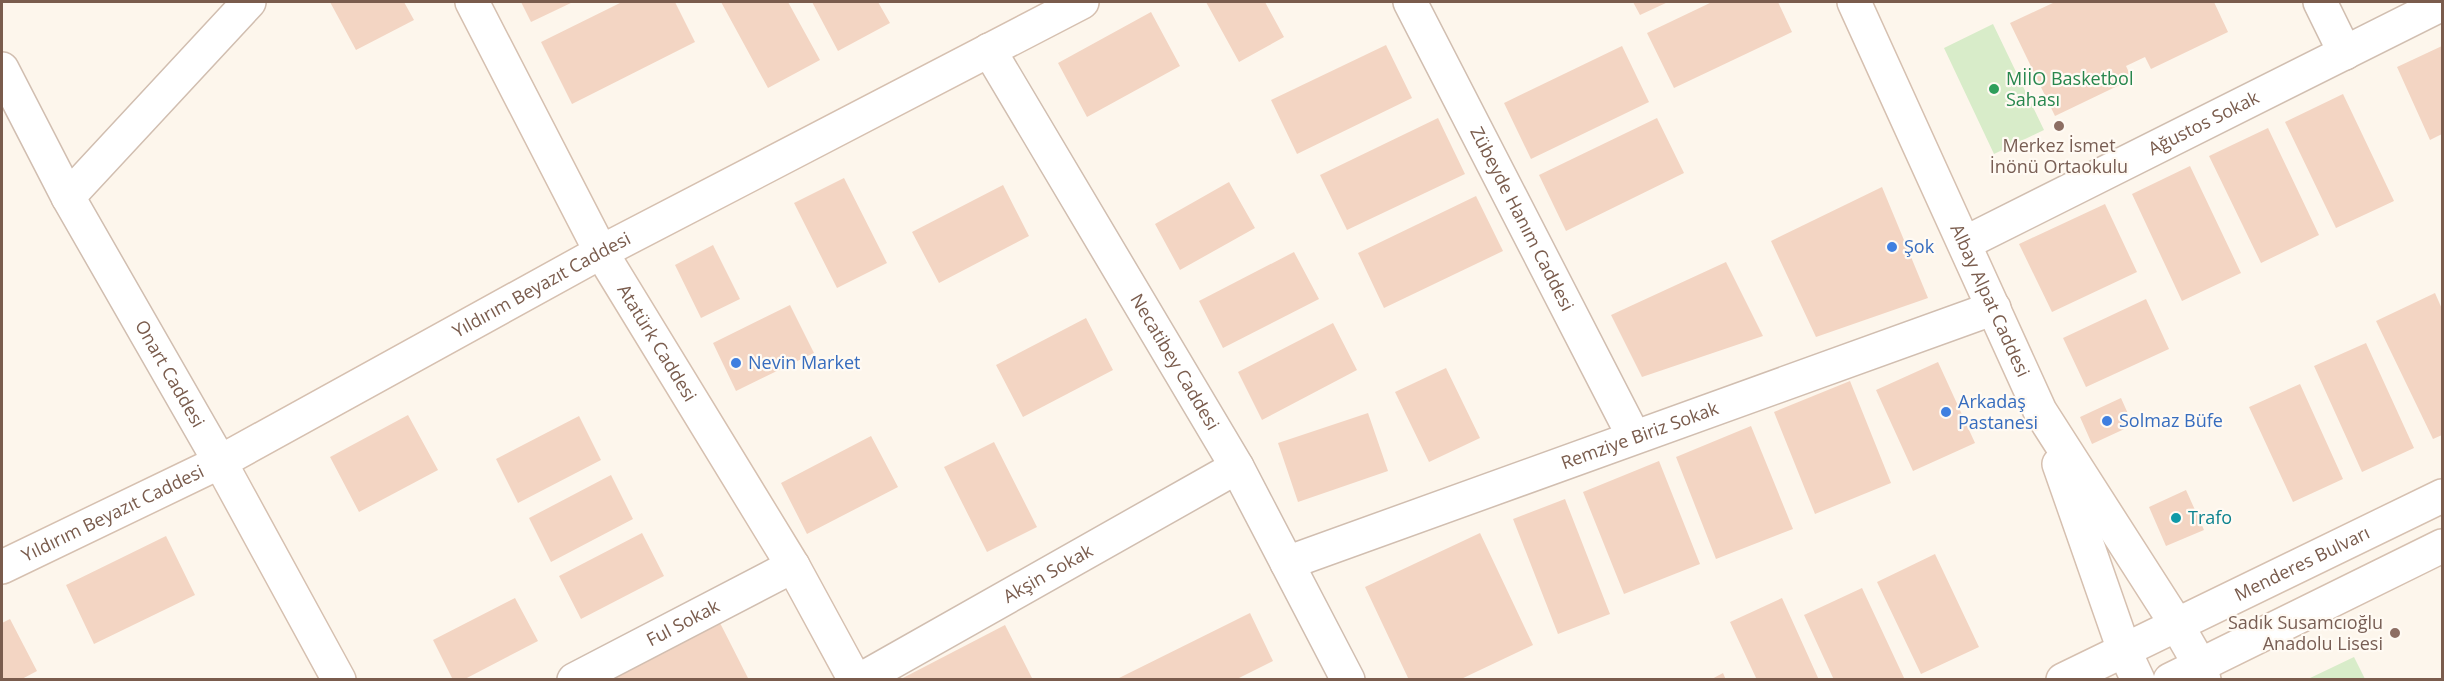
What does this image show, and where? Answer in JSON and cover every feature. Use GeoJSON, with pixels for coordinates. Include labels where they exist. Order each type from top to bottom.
{"type":"FeatureCollection","features":[{"type":"Feature","properties":{"kind":"street"},"geometry":{"type":"LineString","coordinates":[[68,197],[249,2]]}},
{"type":"Feature","properties":{"kind":"street","name":"Atatürk Caddesi"},"geometry":{"type":"LineString","coordinates":[[472,2],[601,252],[793,566],[855,680]]}},
{"type":"Feature","properties":{"kind":"street","name":"Zübeyde Hanım Caddesi"},"geometry":{"type":"LineString","coordinates":[[1410,2],[1634,437]]}},
{"type":"Feature","properties":{"kind":"street","name":"Albay Alpat Caddesi"},"geometry":{"type":"LineString","coordinates":[[1854,2],[2040,411],[2177,625],[2202,672]]}},
{"type":"Feature","properties":{"kind":"street"},"geometry":{"type":"LineString","coordinates":[[2320,2],[2345,53]]}},
{"type":"Feature","properties":{"kind":"street","name":"Ağustos Sokak"},"geometry":{"type":"LineString","coordinates":[[1965,243],[2442,4]]}},
{"type":"Feature","properties":{"kind":"street","name":"Yıldırım Beyazıt Caddesi"},"geometry":{"type":"LineString","coordinates":[[2,567],[220,462],[601,252],[989,50],[1065,6]]}},
{"type":"Feature","properties":{"kind":"street","name":"Necatibey Caddesi"},"geometry":{"type":"LineString","coordinates":[[989,50],[1237,466],[1348,680]]}},
{"type":"Feature","properties":{"kind":"street","name":"Onart Caddesi"},"geometry":{"type":"LineString","coordinates":[[2,69],[68,197],[220,462],[330,677]]}},
{"type":"Feature","properties":{"kind":"street","name":"Remziye Biriz Sokak"},"geometry":{"type":"LineString","coordinates":[[1287,563],[1994,308]]}},
{"type":"Feature","properties":{"kind":"street"},"geometry":{"type":"LineString","coordinates":[[2040,411],[2124,650],[2138,680]]}},
{"type":"Feature","properties":{"kind":"street","name":"Akşin Sokak"},"geometry":{"type":"LineString","coordinates":[[860,680],[1237,466]]}},
{"type":"Feature","properties":{"kind":"street","name":"Menderes Bulvarı"},"geometry":{"type":"LineString","coordinates":[[2063,680],[2442,496]]}},
{"type":"Feature","properties":{"kind":"street"},"geometry":{"type":"LineString","coordinates":[[2170,680],[2202,672],[2442,546]]}},
{"type":"Feature","properties":{"kind":"street","name":"Ful Sokak"},"geometry":{"type":"LineString","coordinates":[[574,680],[793,566]]}},
{"type":"Feature","properties":{"kind":"green space","name":"MİİO Basketbol Sahası"},"geometry":{"type":"Polygon","coordinates":[[[1993,24],[2044,130],[1994,154],[1944,48],[1993,24]]]}},
{"type":"Feature","properties":{"kind":"green space"},"geometry":{"type":"Polygon","coordinates":[[[2354,657],[2365,679],[2308,679],[2354,657]]]}},
{"type":"Feature","properties":{"kind":"building"},"geometry":{"type":"Polygon","coordinates":[[[330,2],[404,2],[414,20],[356,50],[330,2]]]}},
{"type":"Feature","properties":{"kind":"building"},"geometry":{"type":"Polygon","coordinates":[[[521,2],[573,2],[531,22],[521,2]]]}},
{"type":"Feature","properties":{"kind":"building"},"geometry":{"type":"Polygon","coordinates":[[[622,2],[675,2],[695,42],[572,104],[541,42],[622,2]]]}},
{"type":"Feature","properties":{"kind":"building"},"geometry":{"type":"Polygon","coordinates":[[[721,2],[788,2],[820,60],[768,88],[721,2]]]}},
{"type":"Feature","properties":{"kind":"building"},"geometry":{"type":"Polygon","coordinates":[[[812,2],[878,2],[890,23],[838,51],[812,2]]]}},
{"type":"Feature","properties":{"kind":"building"},"geometry":{"type":"Polygon","coordinates":[[[1206,2],[1265,2],[1284,37],[1239,62],[1206,2]]]}},
{"type":"Feature","properties":{"kind":"building"},"geometry":{"type":"Polygon","coordinates":[[[1633,2],[1668,2],[1640,15],[1633,2]]]}},
{"type":"Feature","properties":{"kind":"building"},"geometry":{"type":"Polygon","coordinates":[[[1712,2],[1778,2],[1792,32],[1674,88],[1647,33],[1712,2]]]}},
{"type":"Feature","properties":{"kind":"building"},"geometry":{"type":"Polygon","coordinates":[[[2055,2],[2214,2],[2228,32],[2151,69],[2145,57],[2126,66],[2132,79],[2055,116],[2010,23],[2055,2]]]}},
{"type":"Feature","properties":{"kind":"building"},"geometry":{"type":"Polygon","coordinates":[[[1151,12],[1180,66],[1087,117],[1058,63],[1151,12]]]}},
{"type":"Feature","properties":{"kind":"building"},"geometry":{"type":"Polygon","coordinates":[[[1386,45],[1412,98],[1297,154],[1271,100],[1386,45]]]}},
{"type":"Feature","properties":{"kind":"building"},"geometry":{"type":"Polygon","coordinates":[[[1622,46],[1649,102],[1531,159],[1504,103],[1622,46]]]}},
{"type":"Feature","properties":{"kind":"building"},"geometry":{"type":"Polygon","coordinates":[[[2442,46],[2442,134],[2430,140],[2397,67],[2442,46]]]}},
{"type":"Feature","properties":{"kind":"building"},"geometry":{"type":"Polygon","coordinates":[[[2343,94],[2394,201],[2336,228],[2285,122],[2343,94]]]}},
{"type":"Feature","properties":{"kind":"building"},"geometry":{"type":"Polygon","coordinates":[[[1438,118],[1465,174],[1347,230],[1320,175],[1438,118]]]}},
{"type":"Feature","properties":{"kind":"building"},"geometry":{"type":"Polygon","coordinates":[[[1657,118],[1684,173],[1566,231],[1539,175],[1657,118]]]}},
{"type":"Feature","properties":{"kind":"building"},"geometry":{"type":"Polygon","coordinates":[[[2268,128],[2319,235],[2261,263],[2209,156],[2268,128]]]}},
{"type":"Feature","properties":{"kind":"building"},"geometry":{"type":"Polygon","coordinates":[[[2190,166],[2241,273],[2182,301],[2132,194],[2190,166]]]}},
{"type":"Feature","properties":{"kind":"building"},"geometry":{"type":"Polygon","coordinates":[[[844,178],[887,263],[837,288],[794,203],[844,178]]]}},
{"type":"Feature","properties":{"kind":"building"},"geometry":{"type":"Polygon","coordinates":[[[1229,182],[1255,228],[1180,270],[1155,224],[1229,182]]]}},
{"type":"Feature","properties":{"kind":"building"},"geometry":{"type":"Polygon","coordinates":[[[1003,185],[1029,236],[939,283],[912,232],[1003,185]]]}},
{"type":"Feature","properties":{"kind":"building"},"geometry":{"type":"Polygon","coordinates":[[[1882,187],[1928,298],[1816,337],[1771,241],[1882,187]]]}},
{"type":"Feature","properties":{"kind":"building"},"geometry":{"type":"Polygon","coordinates":[[[1476,196],[1503,251],[1384,308],[1358,253],[1476,196]]]}},
{"type":"Feature","properties":{"kind":"building"},"geometry":{"type":"Polygon","coordinates":[[[2105,204],[2137,272],[2052,312],[2019,244],[2105,204]]]}},
{"type":"Feature","properties":{"kind":"building"},"geometry":{"type":"Polygon","coordinates":[[[713,245],[740,299],[701,318],[675,265],[713,245]]]}},
{"type":"Feature","properties":{"kind":"building"},"geometry":{"type":"Polygon","coordinates":[[[1294,252],[1319,299],[1223,348],[1199,301],[1294,252]]]}},
{"type":"Feature","properties":{"kind":"building"},"geometry":{"type":"Polygon","coordinates":[[[1726,262],[1763,336],[1642,377],[1611,315],[1726,262]]]}},
{"type":"Feature","properties":{"kind":"building"},"geometry":{"type":"Polygon","coordinates":[[[2435,293],[2442,309],[2442,435],[2433,439],[2376,321],[2435,293]]]}},
{"type":"Feature","properties":{"kind":"building"},"geometry":{"type":"Polygon","coordinates":[[[2146,299],[2169,349],[2086,387],[2063,338],[2146,299]]]}},
{"type":"Feature","properties":{"kind":"building"},"geometry":{"type":"Polygon","coordinates":[[[790,305],[814,353],[736,391],[713,343],[790,305]]]}},
{"type":"Feature","properties":{"kind":"building"},"geometry":{"type":"Polygon","coordinates":[[[1086,318],[1113,370],[1023,417],[996,365],[1086,318]]]}},
{"type":"Feature","properties":{"kind":"building"},"geometry":{"type":"Polygon","coordinates":[[[1333,323],[1357,370],[1262,420],[1238,372],[1333,323]]]}},
{"type":"Feature","properties":{"kind":"building"},"geometry":{"type":"Polygon","coordinates":[[[2366,343],[2414,448],[2362,472],[2314,366],[2366,343]]]}},
{"type":"Feature","properties":{"kind":"building"},"geometry":{"type":"Polygon","coordinates":[[[1938,362],[1975,443],[1913,471],[1876,390],[1938,362]]]}},
{"type":"Feature","properties":{"kind":"building"},"geometry":{"type":"Polygon","coordinates":[[[1446,368],[1480,438],[1429,462],[1395,392],[1446,368]]]}},
{"type":"Feature","properties":{"kind":"building"},"geometry":{"type":"Polygon","coordinates":[[[1850,381],[1891,483],[1815,514],[1774,412],[1850,381]]]}},
{"type":"Feature","properties":{"kind":"building"},"geometry":{"type":"Polygon","coordinates":[[[2300,384],[2343,479],[2293,502],[2249,407],[2300,384]]]}},
{"type":"Feature","properties":{"kind":"building","name":"Solmaz Büfe"},"geometry":{"type":"Polygon","coordinates":[[[2121,398],[2133,425],[2092,444],[2080,417],[2121,398]]]}},
{"type":"Feature","properties":{"kind":"building"},"geometry":{"type":"Polygon","coordinates":[[[1368,413],[1388,471],[1298,502],[1278,443],[1368,413]]]}},
{"type":"Feature","properties":{"kind":"building"},"geometry":{"type":"Polygon","coordinates":[[[408,415],[438,470],[359,512],[330,457],[408,415]]]}},
{"type":"Feature","properties":{"kind":"building"},"geometry":{"type":"Polygon","coordinates":[[[579,416],[601,460],[518,503],[496,459],[579,416]]]}},
{"type":"Feature","properties":{"kind":"building"},"geometry":{"type":"Polygon","coordinates":[[[1751,426],[1793,529],[1716,559],[1676,457],[1751,426]]]}},
{"type":"Feature","properties":{"kind":"building"},"geometry":{"type":"Polygon","coordinates":[[[871,436],[898,487],[807,534],[781,483],[871,436]]]}},
{"type":"Feature","properties":{"kind":"building"},"geometry":{"type":"Polygon","coordinates":[[[994,442],[1037,527],[987,552],[944,467],[994,442]]]}},
{"type":"Feature","properties":{"kind":"building"},"geometry":{"type":"Polygon","coordinates":[[[1659,461],[1700,564],[1624,594],[1583,492],[1659,461]]]}},
{"type":"Feature","properties":{"kind":"building"},"geometry":{"type":"Polygon","coordinates":[[[611,475],[633,519],[551,562],[529,518],[611,475]]]}},
{"type":"Feature","properties":{"kind":"building","name":"Trafo"},"geometry":{"type":"Polygon","coordinates":[[[2186,490],[2204,530],[2166,546],[2149,507],[2186,490]]]}},
{"type":"Feature","properties":{"kind":"building"},"geometry":{"type":"Polygon","coordinates":[[[1565,499],[1610,614],[1558,634],[1513,519],[1565,499]]]}},
{"type":"Feature","properties":{"kind":"building"},"geometry":{"type":"Polygon","coordinates":[[[642,533],[664,576],[581,619],[559,576],[642,533]]]}},
{"type":"Feature","properties":{"kind":"building"},"geometry":{"type":"Polygon","coordinates":[[[1480,533],[1533,645],[1459,680],[1409,680],[1365,587],[1480,533]]]}},
{"type":"Feature","properties":{"kind":"building"},"geometry":{"type":"Polygon","coordinates":[[[166,536],[195,595],[94,644],[66,585],[166,536]]]}},
{"type":"Feature","properties":{"kind":"building"},"geometry":{"type":"Polygon","coordinates":[[[1935,554],[1979,647],[1921,674],[1877,582],[1935,554]]]}},
{"type":"Feature","properties":{"kind":"building"},"geometry":{"type":"Polygon","coordinates":[[[1862,588],[1905,680],[1834,680],[1804,615],[1862,588]]]}},
{"type":"Feature","properties":{"kind":"building"},"geometry":{"type":"Polygon","coordinates":[[[515,598],[538,641],[463,680],[453,680],[433,640],[515,598]]]}},
{"type":"Feature","properties":{"kind":"building"},"geometry":{"type":"Polygon","coordinates":[[[1782,598],[1819,680],[1757,680],[1730,622],[1782,598]]]}},
{"type":"Feature","properties":{"kind":"building"},"geometry":{"type":"Polygon","coordinates":[[[1250,613],[1273,661],[1235,680],[1115,680],[1250,613]]]}},
{"type":"Feature","properties":{"kind":"building"},"geometry":{"type":"Polygon","coordinates":[[[10,619],[37,671],[20,680],[2,680],[2,623],[10,619]]]}},
{"type":"Feature","properties":{"kind":"building"},"geometry":{"type":"Polygon","coordinates":[[[720,623],[749,680],[611,680],[720,623]]]}},
{"type":"Feature","properties":{"kind":"building"},"geometry":{"type":"Polygon","coordinates":[[[1005,625],[1033,680],[899,680],[1005,625]]]}},
{"type":"Feature","properties":{"kind":"building"},"geometry":{"type":"Polygon","coordinates":[[[1723,673],[1726,680],[1710,680],[1723,673]]]}},
{"type":"Feature","properties":{"kind":"place","name":"MİİO Basketbol Sahası"},"geometry":{"type":"Point","coordinates":[1994,89]}},
{"type":"Feature","properties":{"kind":"place","name":"Merkez İsmet İnönü Ortaokulu"},"geometry":{"type":"Point","coordinates":[2059,126]}},
{"type":"Feature","properties":{"kind":"place","name":"Şok"},"geometry":{"type":"Point","coordinates":[1892,247]}},
{"type":"Feature","properties":{"kind":"place","name":"Nevin Market"},"geometry":{"type":"Point","coordinates":[736,363]}},
{"type":"Feature","properties":{"kind":"place","name":"Arkadaş Pastanesi"},"geometry":{"type":"Point","coordinates":[1946,412]}},
{"type":"Feature","properties":{"kind":"place","name":"Solmaz Büfe"},"geometry":{"type":"Point","coordinates":[2107,421]}},
{"type":"Feature","properties":{"kind":"place","name":"Trafo"},"geometry":{"type":"Point","coordinates":[2176,518]}},
{"type":"Feature","properties":{"kind":"place","name":"Sadık Susamcıoğlu Anadolu Lisesi"},"geometry":{"type":"Point","coordinates":[2395,633]}}]}
